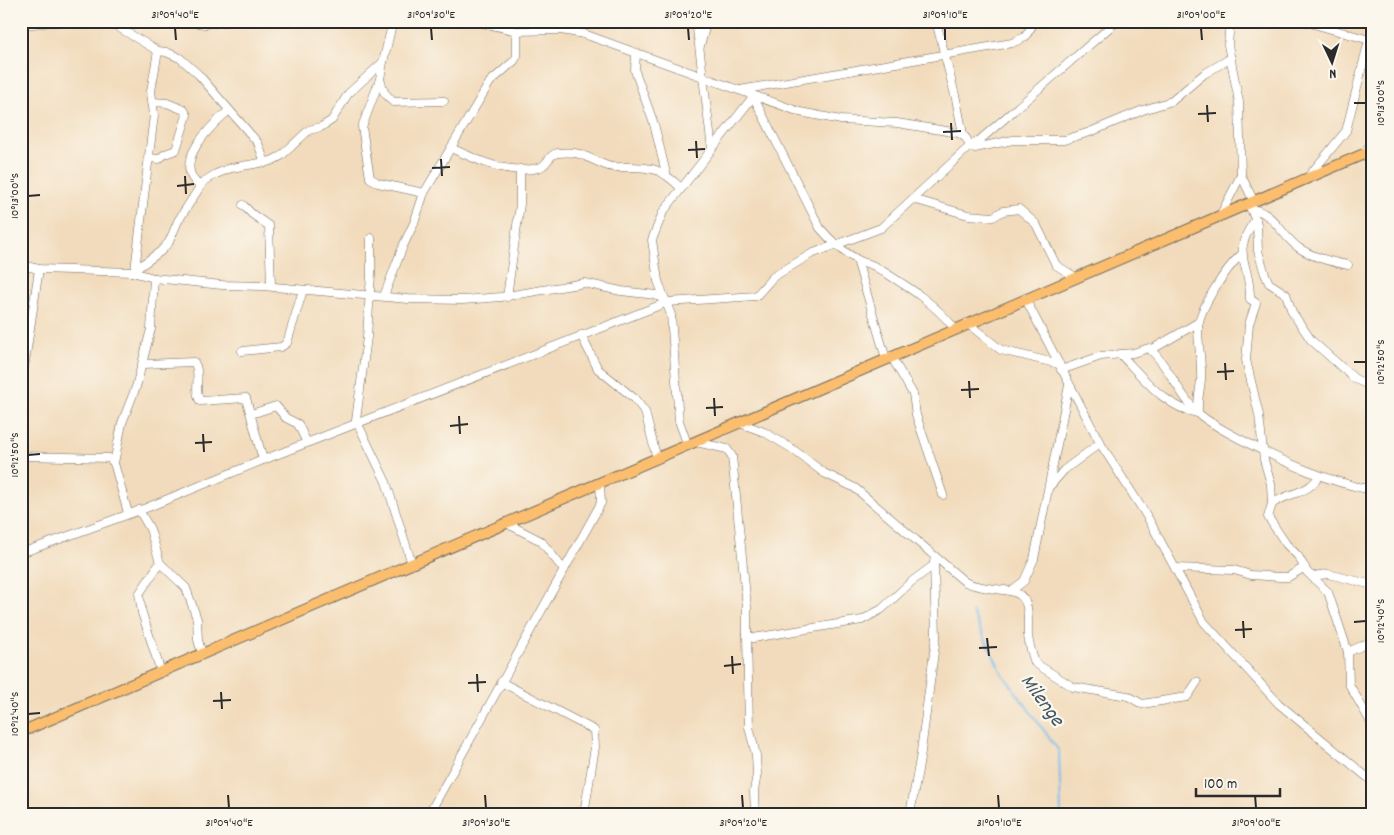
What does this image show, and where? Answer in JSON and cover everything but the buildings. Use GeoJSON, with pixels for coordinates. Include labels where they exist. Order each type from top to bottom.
{"type":"FeatureCollection","features":[{"type":"Feature","properties":{"kind":"main road"},"geometry":{"type":"LineString","coordinates":[[21,732],[692,444],[1025,298],[1220,216],[1252,205],[1369,151]]}},
{"type":"Feature","properties":{"kind":"street"},"geometry":{"type":"LineString","coordinates":[[21,25],[66,21]]}},
{"type":"Feature","properties":{"kind":"street"},"geometry":{"type":"LineString","coordinates":[[108,21],[158,51],[166,52],[187,64],[258,143],[265,163]]}},
{"type":"Feature","properties":{"kind":"street"},"geometry":{"type":"LineString","coordinates":[[181,21],[232,21]]}},
{"type":"Feature","properties":{"kind":"street"},"geometry":{"type":"LineString","coordinates":[[394,21],[380,79],[362,127],[370,178],[378,183],[424,192]]}},
{"type":"Feature","properties":{"kind":"street"},"geometry":{"type":"LineString","coordinates":[[475,21],[517,31],[561,30],[584,34],[752,96],[819,116],[841,120],[897,123],[963,134]]}},
{"type":"Feature","properties":{"kind":"street"},"geometry":{"type":"LineString","coordinates":[[561,21],[561,30]]}},
{"type":"Feature","properties":{"kind":"street"},"geometry":{"type":"LineString","coordinates":[[696,21],[712,149]]}},
{"type":"Feature","properties":{"kind":"street"},"geometry":{"type":"LineString","coordinates":[[699,48],[707,21]]}},
{"type":"Feature","properties":{"kind":"street"},"geometry":{"type":"LineString","coordinates":[[936,21],[946,56],[963,134],[970,146],[980,148],[1013,140],[1056,141],[1076,137],[1142,110],[1172,101],[1204,74],[1231,58]]}},
{"type":"Feature","properties":{"kind":"street"},"geometry":{"type":"LineString","coordinates":[[738,90],[946,56],[1021,40],[1034,26],[1035,21]]}},
{"type":"Feature","properties":{"kind":"street"},"geometry":{"type":"LineString","coordinates":[[21,553],[89,530],[581,334],[668,302],[756,296],[773,277],[811,254],[881,228],[970,146],[981,139],[1117,21]]}},
{"type":"Feature","properties":{"kind":"street"},"geometry":{"type":"LineString","coordinates":[[1230,21],[1228,33],[1239,102],[1241,175],[1256,219],[1259,259],[1269,283],[1286,294],[1292,312],[1311,340],[1356,379],[1373,387]]}},
{"type":"Feature","properties":{"kind":"street"},"geometry":{"type":"LineString","coordinates":[[1303,21],[1372,41],[1346,131],[1308,178]]}},
{"type":"Feature","properties":{"kind":"street"},"geometry":{"type":"LineString","coordinates":[[384,296],[414,223],[424,192],[490,82],[514,61],[517,56],[517,31]]}},
{"type":"Feature","properties":{"kind":"street"},"geometry":{"type":"LineString","coordinates":[[134,271],[155,112],[151,90],[158,51]]}},
{"type":"Feature","properties":{"kind":"street"},"geometry":{"type":"LineString","coordinates":[[636,53],[635,71],[654,124],[666,173]]}},
{"type":"Feature","properties":{"kind":"street"},"geometry":{"type":"LineString","coordinates":[[134,271],[162,251],[169,242],[178,221],[200,186],[216,174],[231,168],[265,163],[281,156],[309,130],[327,124],[359,82],[383,62]]}},
{"type":"Feature","properties":{"kind":"street"},"geometry":{"type":"LineString","coordinates":[[380,79],[384,92],[393,102],[444,101]]}},
{"type":"Feature","properties":{"kind":"street"},"geometry":{"type":"LineString","coordinates":[[752,96],[663,212],[652,240],[658,281],[668,302],[679,422],[692,444],[727,450],[732,456],[747,607],[749,727],[756,755],[757,774],[754,791],[755,814]]}},
{"type":"Feature","properties":{"kind":"street"},"geometry":{"type":"LineString","coordinates":[[752,96],[820,228],[834,245],[857,260],[874,266],[911,289],[940,310],[955,329]]}},
{"type":"Feature","properties":{"kind":"street"},"geometry":{"type":"LineString","coordinates":[[148,158],[159,159],[165,154],[176,150],[187,115],[184,110],[167,103],[152,102]]}},
{"type":"Feature","properties":{"kind":"street"},"geometry":{"type":"LineString","coordinates":[[200,186],[193,179],[189,160],[203,134],[228,111]]}},
{"type":"Feature","properties":{"kind":"street"},"geometry":{"type":"LineString","coordinates":[[1369,151],[1373,139]]}},
{"type":"Feature","properties":{"kind":"street"},"geometry":{"type":"LineString","coordinates":[[451,148],[498,166],[520,169],[539,168],[547,164],[551,156],[556,153],[580,153],[610,166],[647,167],[666,173],[681,188]]}},
{"type":"Feature","properties":{"kind":"street"},"geometry":{"type":"LineString","coordinates":[[507,297],[520,204],[520,169]]}},
{"type":"Feature","properties":{"kind":"street"},"geometry":{"type":"LineString","coordinates":[[1220,216],[1241,175]]}},
{"type":"Feature","properties":{"kind":"street"},"geometry":{"type":"LineString","coordinates":[[913,199],[968,215],[993,217],[1003,211],[1019,209],[1036,224],[1056,265],[1075,277]]}},
{"type":"Feature","properties":{"kind":"street"},"geometry":{"type":"LineString","coordinates":[[243,205],[252,214],[270,226],[270,286]]}},
{"type":"Feature","properties":{"kind":"street"},"geometry":{"type":"LineString","coordinates":[[1252,205],[1266,213],[1299,248],[1317,257],[1348,265]]}},
{"type":"Feature","properties":{"kind":"street"},"geometry":{"type":"LineString","coordinates":[[1256,219],[1245,234],[1241,255],[1248,275],[1250,299],[1256,304],[1249,324],[1246,360],[1253,399],[1259,415],[1263,451],[1271,484],[1272,504],[1268,514],[1271,524],[1312,576],[1328,592],[1348,652],[1349,684],[1373,726]]}},
{"type":"Feature","properties":{"kind":"street"},"geometry":{"type":"LineString","coordinates":[[371,238],[367,337],[356,406],[356,420],[386,482],[412,564]]}},
{"type":"Feature","properties":{"kind":"street"},"geometry":{"type":"LineString","coordinates":[[1198,414],[1197,399],[1201,377],[1198,356],[1199,322],[1229,267],[1241,255]]}},
{"type":"Feature","properties":{"kind":"street"},"geometry":{"type":"LineString","coordinates":[[857,260],[888,358],[914,394],[916,415],[943,495]]}},
{"type":"Feature","properties":{"kind":"street"},"geometry":{"type":"LineString","coordinates":[[21,265],[39,269],[134,271],[154,278],[222,285],[270,286],[369,296],[463,300],[507,297],[584,284],[620,292],[656,295],[668,302]]}},
{"type":"Feature","properties":{"kind":"street"},"geometry":{"type":"LineString","coordinates":[[21,388],[39,269]]}},
{"type":"Feature","properties":{"kind":"street"},"geometry":{"type":"LineString","coordinates":[[128,513],[114,463],[122,423],[143,364],[153,318],[154,278]]}},
{"type":"Feature","properties":{"kind":"street"},"geometry":{"type":"LineString","coordinates":[[242,351],[280,347],[288,343],[303,290]]}},
{"type":"Feature","properties":{"kind":"street"},"geometry":{"type":"LineString","coordinates":[[1025,298],[1100,443],[1148,518],[1204,622],[1257,681],[1303,726],[1373,782]]}},
{"type":"Feature","properties":{"kind":"street"},"geometry":{"type":"LineString","coordinates":[[1151,350],[1199,322]]}},
{"type":"Feature","properties":{"kind":"street"},"geometry":{"type":"LineString","coordinates":[[967,323],[1001,350],[1060,367],[1149,348],[1163,362],[1176,385],[1198,414]]}},
{"type":"Feature","properties":{"kind":"street"},"geometry":{"type":"LineString","coordinates":[[581,334],[598,369],[635,399],[644,412],[657,459]]}},
{"type":"Feature","properties":{"kind":"street"},"geometry":{"type":"LineString","coordinates":[[1120,354],[1140,377],[1158,392],[1184,409],[1198,414],[1220,429],[1319,476],[1373,490]]}},
{"type":"Feature","properties":{"kind":"street"},"geometry":{"type":"LineString","coordinates":[[143,364],[194,362],[197,367],[198,399],[203,401],[246,398],[263,460]]}},
{"type":"Feature","properties":{"kind":"street"},"geometry":{"type":"LineString","coordinates":[[1011,591],[1024,581],[1034,558],[1059,443],[1060,424],[1069,385]]}},
{"type":"Feature","properties":{"kind":"street"},"geometry":{"type":"LineString","coordinates":[[251,414],[276,406],[286,418],[298,424],[307,442]]}},
{"type":"Feature","properties":{"kind":"street"},"geometry":{"type":"LineString","coordinates":[[740,423],[764,432],[791,448],[824,473],[855,488],[870,498],[934,561],[970,584],[1011,591],[1022,597],[1028,605],[1028,636],[1035,663],[1066,684],[1128,696],[1146,705],[1187,697],[1197,682]]}},
{"type":"Feature","properties":{"kind":"street"},"geometry":{"type":"LineString","coordinates":[[1049,487],[1064,470],[1100,443]]}},
{"type":"Feature","properties":{"kind":"street"},"geometry":{"type":"LineString","coordinates":[[21,456],[106,458],[114,463]]}},
{"type":"Feature","properties":{"kind":"street"},"geometry":{"type":"LineString","coordinates":[[1272,504],[1309,488],[1319,476]]}},
{"type":"Feature","properties":{"kind":"street"},"geometry":{"type":"LineString","coordinates":[[429,814],[601,503],[600,483]]}},
{"type":"Feature","properties":{"kind":"street"},"geometry":{"type":"LineString","coordinates":[[139,510],[150,529],[160,563],[186,588],[197,619],[198,640],[202,654]]}},
{"type":"Feature","properties":{"kind":"street"},"geometry":{"type":"LineString","coordinates":[[506,523],[541,542],[564,570]]}},
{"type":"Feature","properties":{"kind":"street"},"geometry":{"type":"LineString","coordinates":[[747,634],[758,638],[862,620],[882,609],[934,561]]}},
{"type":"Feature","properties":{"kind":"street"},"geometry":{"type":"LineString","coordinates":[[910,814],[920,760],[936,637],[934,561]]}},
{"type":"Feature","properties":{"kind":"street"},"geometry":{"type":"LineString","coordinates":[[160,563],[139,594],[142,613],[162,672]]}},
{"type":"Feature","properties":{"kind":"street"},"geometry":{"type":"LineString","coordinates":[[1175,568],[1234,570],[1251,575],[1288,577],[1305,566]]}},
{"type":"Feature","properties":{"kind":"street"},"geometry":{"type":"LineString","coordinates":[[1312,576],[1328,574],[1373,585]]}},
{"type":"Feature","properties":{"kind":"street"},"geometry":{"type":"LineString","coordinates":[[1348,652],[1373,641]]}},
{"type":"Feature","properties":{"kind":"street"},"geometry":{"type":"LineString","coordinates":[[501,682],[594,730],[595,747],[584,814]]}},
{"type":"Feature","properties":{"kind":"waterway","name":"Milenge"},"geometry":{"type":"LineString","coordinates":[[972,612],[1002,673],[1059,751],[1061,814]]}}]}
